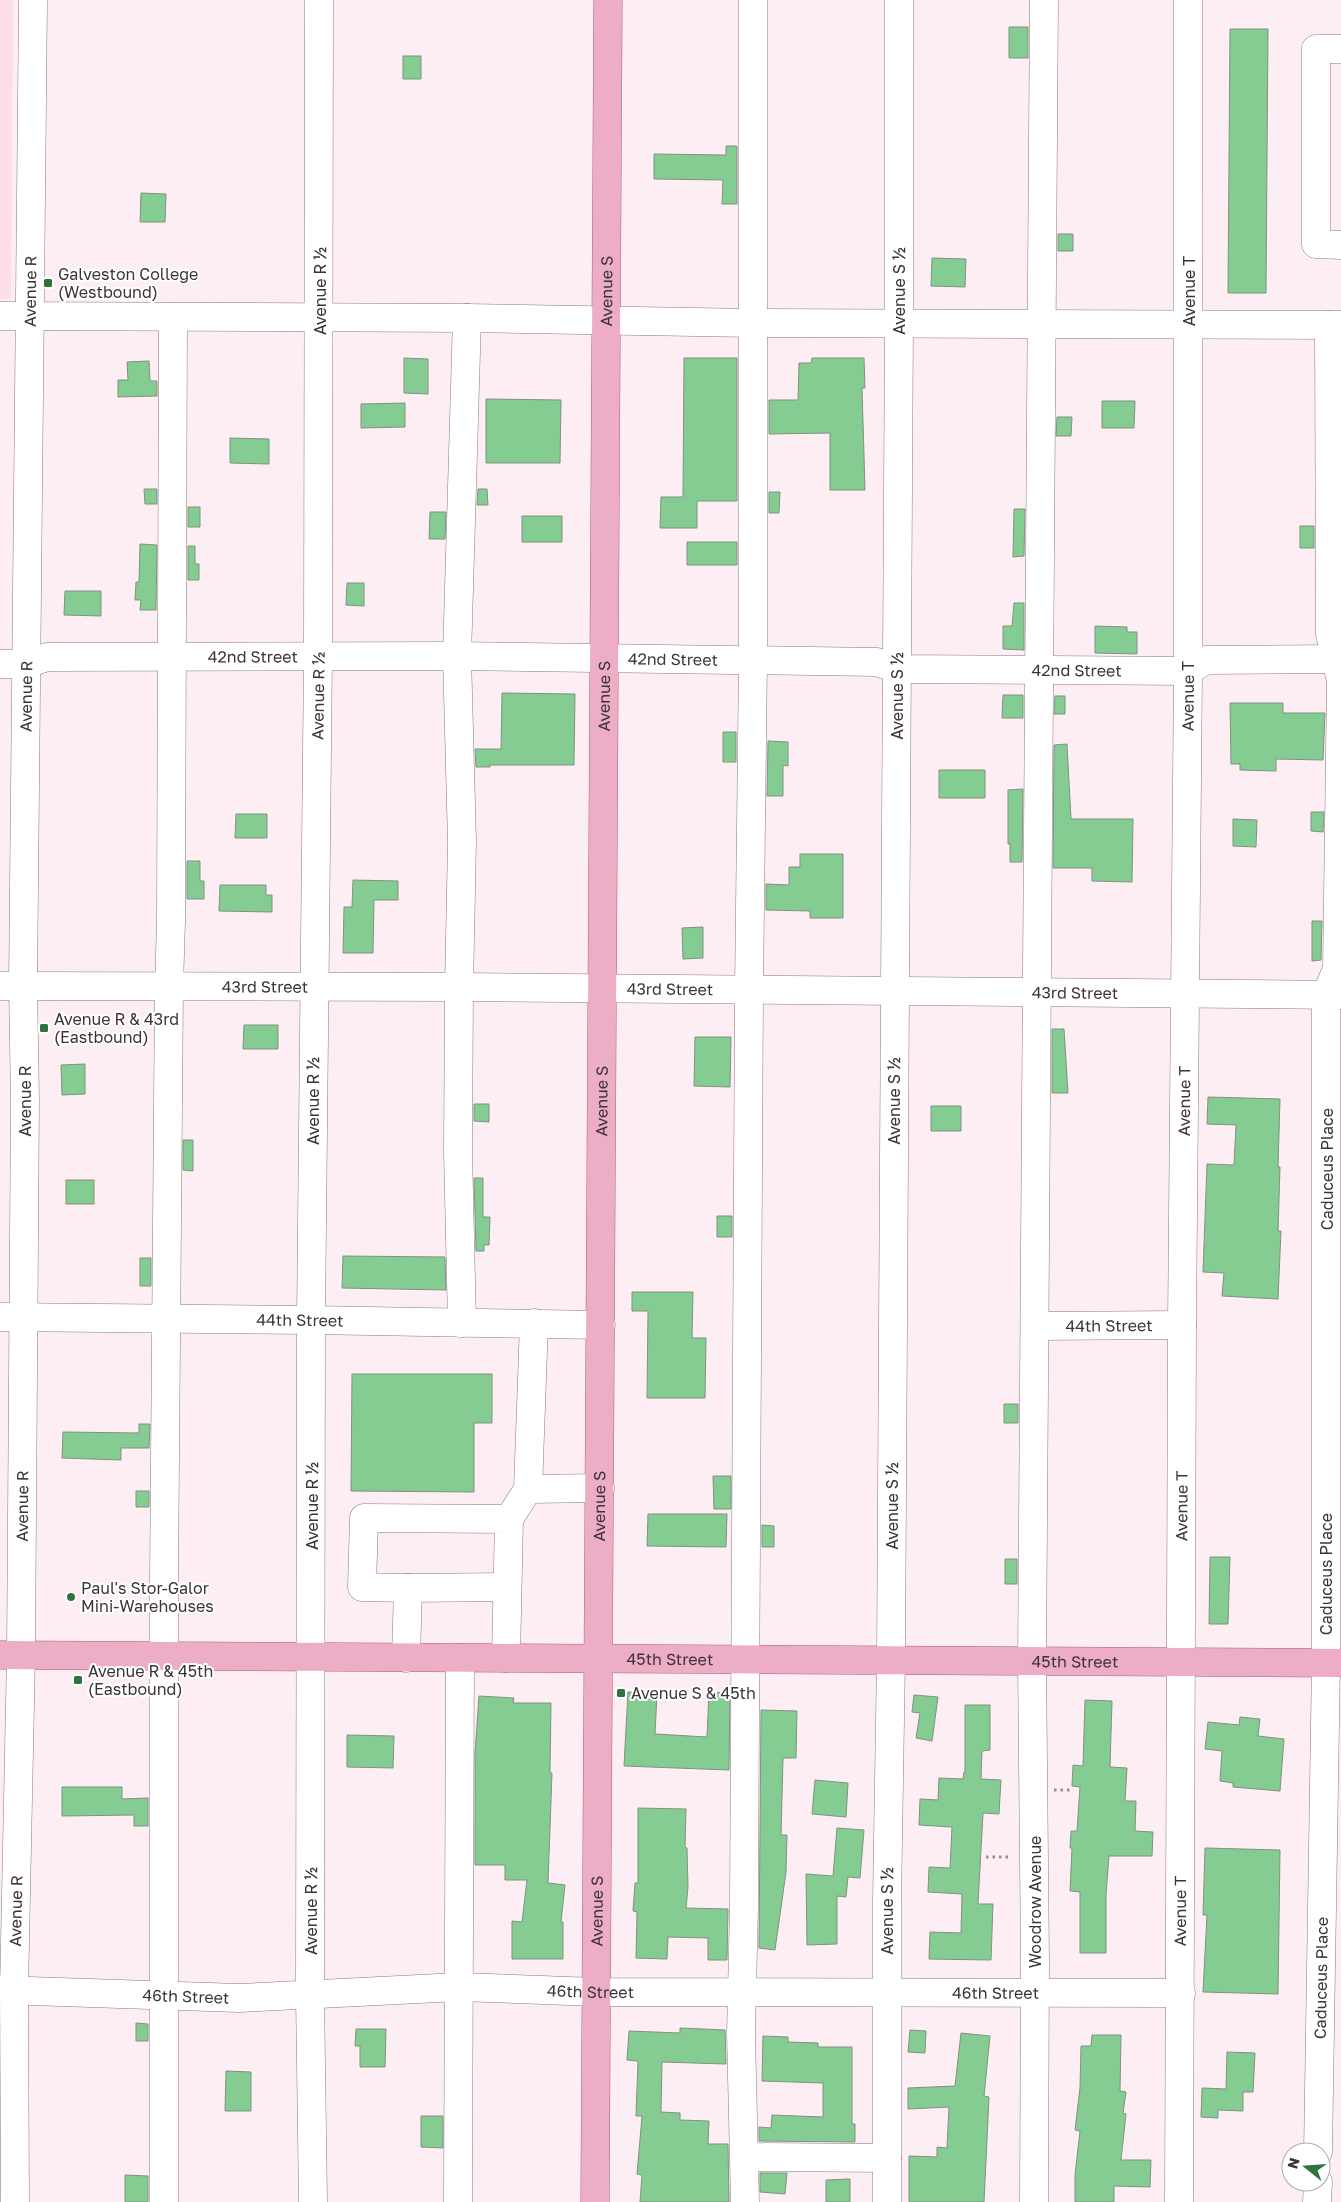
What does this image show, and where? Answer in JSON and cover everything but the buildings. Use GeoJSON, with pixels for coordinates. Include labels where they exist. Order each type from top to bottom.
{"type":"FeatureCollection","features":[{"type":"Feature","properties":{"kind":"main road","name":"Avenue S"},"geometry":{"type":"LineString","coordinates":[[595,2202],[608,0]]}},
{"type":"Feature","properties":{"kind":"main road","name":"45th Street"},"geometry":{"type":"LineString","coordinates":[[11,1655],[1333,1663]]}},
{"type":"Feature","properties":{"kind":"street","name":"Avenue R"},"geometry":{"type":"LineString","coordinates":[[15,2202],[7,1990],[11,1655],[13,664],[30,316],[33,0]]}},
{"type":"Feature","properties":{"kind":"street","name":"Avenue R ½"},"geometry":{"type":"LineString","coordinates":[[313,2202],[310,1995],[311,1320],[318,656],[319,0]]}},
{"type":"Feature","properties":{"kind":"street"},"geometry":{"type":"LineString","coordinates":[[745,2202],[742,1993],[753,659],[753,0]]}},
{"type":"Feature","properties":{"kind":"street","name":"Avenue S ½"},"geometry":{"type":"LineString","coordinates":[[887,2202],[900,324],[899,0]]}},
{"type":"Feature","properties":{"kind":"street","name":"Woodrow Avenue"},"geometry":{"type":"LineString","coordinates":[[1034,2202],[1035,1993],[1032,1662],[1044,0]]}},
{"type":"Feature","properties":{"kind":"street","name":"Avenue T"},"geometry":{"type":"LineString","coordinates":[[1179,2202],[1182,1325],[1188,671],[1188,0]]}},
{"type":"Feature","properties":{"kind":"street"},"geometry":{"type":"LineString","coordinates":[[1341,49],[1316,49],[1316,244],[1341,245]]}},
{"type":"Feature","properties":{"kind":"street"},"geometry":{"type":"LineString","coordinates":[[0,316],[467,318],[607,322],[900,324],[1335,325],[1330,634],[1338,659],[1341,681],[1337,969],[1333,995]]}},
{"type":"Feature","properties":{"kind":"street"},"geometry":{"type":"LineString","coordinates":[[164,2202],[164,1656],[171,921],[173,317]]}},
{"type":"Feature","properties":{"kind":"street"},"geometry":{"type":"LineString","coordinates":[[462,1323],[458,1152],[458,987],[462,842],[457,656],[467,318]]}},
{"type":"Feature","properties":{"kind":"street","name":"42nd Street"},"geometry":{"type":"LineString","coordinates":[[13,664],[47,657],[457,656],[877,662],[898,670],[1188,671],[1206,660],[1338,659]]}},
{"type":"Feature","properties":{"kind":"street","name":"43rd Street"},"geometry":{"type":"LineString","coordinates":[[12,986],[458,987],[1333,995]]}},
{"type":"Feature","properties":{"kind":"street","name":"Caduceus Place"},"geometry":{"type":"LineString","coordinates":[[1318,2142],[1333,1663],[1333,995]]}},
{"type":"Feature","properties":{"kind":"street","name":"44th Street"},"geometry":{"type":"LineString","coordinates":[[12,1317],[601,1325]]}},
{"type":"Feature","properties":{"kind":"street"},"geometry":{"type":"LineString","coordinates":[[506,1658],[509,1519],[528,1489],[534,1324]]}},
{"type":"Feature","properties":{"kind":"street","name":"44th Street"},"geometry":{"type":"LineString","coordinates":[[1035,1326],[1182,1325]]}},
{"type":"Feature","properties":{"kind":"street"},"geometry":{"type":"LineString","coordinates":[[528,1489],[600,1488]]}},
{"type":"Feature","properties":{"kind":"street"},"geometry":{"type":"LineString","coordinates":[[507,1587],[362,1587],[364,1518],[509,1519]]}},
{"type":"Feature","properties":{"kind":"street"},"geometry":{"type":"LineString","coordinates":[[406,1658],[408,1588]]}},
{"type":"Feature","properties":{"kind":"street"},"geometry":{"type":"LineString","coordinates":[[458,2202],[460,1658]]}},
{"type":"Feature","properties":{"kind":"street","name":"46th Street"},"geometry":{"type":"LineString","coordinates":[[7,1990],[239,1998],[459,1988],[596,1992],[1181,1994]]}},
{"type":"Feature","properties":{"kind":"street"},"geometry":{"type":"LineString","coordinates":[[745,2157],[887,2158]]}},
{"type":"Feature","properties":{"kind":"shaded area"},"geometry":{"type":"Polygon","coordinates":[[[0,0],[13,0],[11,299],[0,299],[0,0]]]}},
{"type":"Feature","properties":{"kind":"place","name":"Galveston College (Westbound)"},"geometry":{"type":"Point","coordinates":[48,283]}},
{"type":"Feature","properties":{"kind":"place","name":"Avenue R & 43rd (Eastbound)"},"geometry":{"type":"Point","coordinates":[44,1028]}},
{"type":"Feature","properties":{"kind":"place","name":"Paul's Stor-Galor Mini-Warehouses"},"geometry":{"type":"Point","coordinates":[71,1597]}},
{"type":"Feature","properties":{"kind":"place","name":"Avenue R & 45th (Eastbound)"},"geometry":{"type":"Point","coordinates":[78,1680]}},
{"type":"Feature","properties":{"kind":"place","name":"Avenue S & 45th"},"geometry":{"type":"Point","coordinates":[621,1693]}}]}
